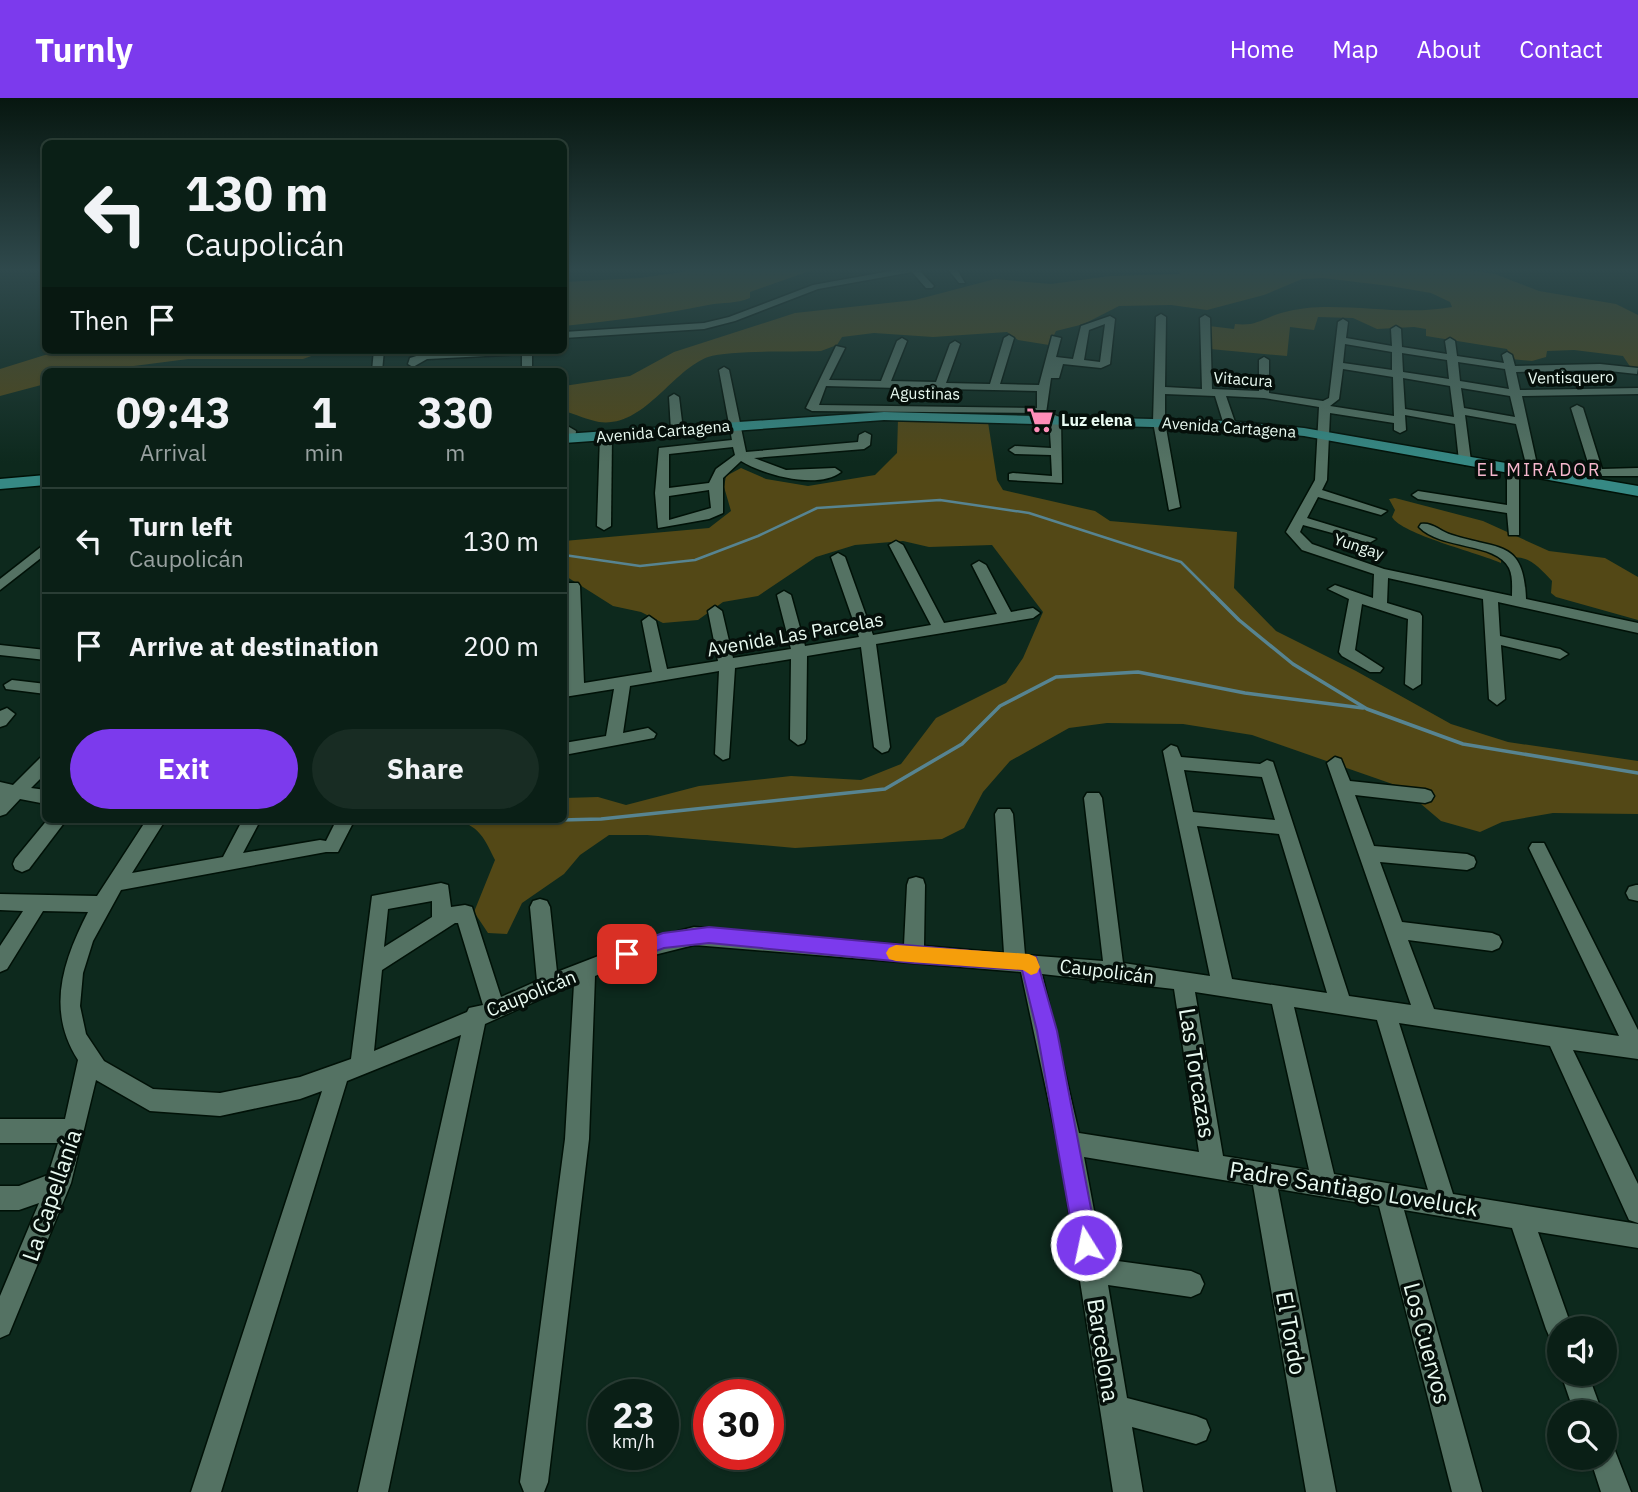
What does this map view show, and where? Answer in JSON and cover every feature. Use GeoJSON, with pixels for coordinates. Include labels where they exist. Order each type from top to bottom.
{"type":"FeatureCollection","features":[{"type":"Feature","properties":{"kind":"main road","name":"Avenida Cartagena"},"geometry":{"type":"LineString","coordinates":[[567,435],[606,435],[930,412],[1230,425],[1325,436],[1638,491]]}},
{"type":"Feature","properties":{"kind":"main road"},"geometry":{"type":"LineString","coordinates":[[0,484],[42,480]]}},
{"type":"Feature","properties":{"kind":"street"},"geometry":{"type":"LineString","coordinates":[[567,335],[594,333]]}},
{"type":"Feature","properties":{"kind":"street"},"geometry":{"type":"LineString","coordinates":[[1078,362],[1083,333]]}},
{"type":"Feature","properties":{"kind":"street"},"geometry":{"type":"LineString","coordinates":[[1013,477],[1058,480],[1052,418],[1058,360],[1106,363],[1109,333]]}},
{"type":"Feature","properties":{"kind":"street"},"geometry":{"type":"LineString","coordinates":[[1160,333],[1159,422],[1174,507]]}},
{"type":"Feature","properties":{"kind":"street"},"geometry":{"type":"LineString","coordinates":[[1207,333],[1213,392],[1230,425]]}},
{"type":"Feature","properties":{"kind":"street"},"geometry":{"type":"LineString","coordinates":[[1343,333],[1334,399],[1325,407],[1321,480],[1300,520],[1369,539]]}},
{"type":"Feature","properties":{"kind":"street"},"geometry":{"type":"LineString","coordinates":[[1396,333],[1399,420]]}},
{"type":"Feature","properties":{"kind":"street"},"geometry":{"type":"LineString","coordinates":[[994,387],[1009,338]]}},
{"type":"Feature","properties":{"kind":"street"},"geometry":{"type":"LineString","coordinates":[[840,348],[822,383],[1043,388],[1056,338]]}},
{"type":"Feature","properties":{"kind":"street"},"geometry":{"type":"LineString","coordinates":[[885,384],[902,341]]}},
{"type":"Feature","properties":{"kind":"street"},"geometry":{"type":"LineString","coordinates":[[1343,341],[1510,368],[1600,367],[1637,372]]}},
{"type":"Feature","properties":{"kind":"street"},"geometry":{"type":"LineString","coordinates":[[1450,341],[1465,461]]}},
{"type":"Feature","properties":{"kind":"street"},"geometry":{"type":"LineString","coordinates":[[930,412],[955,344]]}},
{"type":"Feature","properties":{"kind":"street"},"geometry":{"type":"LineString","coordinates":[[413,364],[414,360],[426,356],[460,354]]}},
{"type":"Feature","properties":{"kind":"street"},"geometry":{"type":"LineString","coordinates":[[1507,355],[1533,473],[1638,472]]}},
{"type":"Feature","properties":{"kind":"street"},"geometry":{"type":"LineString","coordinates":[[1264,360],[1264,395]]}},
{"type":"Feature","properties":{"kind":"street","name":"Ventisquero"},"geometry":{"type":"LineString","coordinates":[[1338,365],[1516,393],[1638,391]]}},
{"type":"Feature","properties":{"kind":"street"},"geometry":{"type":"LineString","coordinates":[[724,370],[739,450],[760,468],[783,474],[835,472]]}},
{"type":"Feature","properties":{"kind":"street","name":"Agustinas"},"geometry":{"type":"LineString","coordinates":[[822,383],[812,408],[930,412],[1042,411],[1043,388]]}},
{"type":"Feature","properties":{"kind":"street","name":"Vitacura"},"geometry":{"type":"LineString","coordinates":[[1158,390],[1264,395],[1399,420],[1459,416],[1521,421]]}},
{"type":"Feature","properties":{"kind":"street"},"geometry":{"type":"LineString","coordinates":[[674,397],[677,430]]}},
{"type":"Feature","properties":{"kind":"street"},"geometry":{"type":"LineString","coordinates":[[1577,408],[1597,473]]}},
{"type":"Feature","properties":{"kind":"street"},"geometry":{"type":"LineString","coordinates":[[604,526],[606,435]]}},
{"type":"Feature","properties":{"kind":"street"},"geometry":{"type":"LineString","coordinates":[[712,486],[718,510],[709,515],[663,525],[663,451],[864,445],[865,435]]}},
{"type":"Feature","properties":{"kind":"street"},"geometry":{"type":"LineString","coordinates":[[662,493],[712,486],[739,450]]}},
{"type":"Feature","properties":{"kind":"street"},"geometry":{"type":"LineString","coordinates":[[1015,450],[1057,452]]}},
{"type":"Feature","properties":{"kind":"street"},"geometry":{"type":"LineString","coordinates":[[1513,469],[1514,532]]}},
{"type":"Feature","properties":{"kind":"street"},"geometry":{"type":"LineString","coordinates":[[1315,492],[1381,511]]}},
{"type":"Feature","properties":{"kind":"street"},"geometry":{"type":"LineString","coordinates":[[1418,495],[1512,510]]}},
{"type":"Feature","properties":{"kind":"street","name":"Yungay"},"geometry":{"type":"LineString","coordinates":[[1300,520],[1293,533],[1303,544],[1381,572],[1638,628]]}},
{"type":"Feature","properties":{"kind":"street"},"geometry":{"type":"LineString","coordinates":[[1426,527],[1440,536],[1503,555],[1516,568],[1519,602]]}},
{"type":"Feature","properties":{"kind":"street"},"geometry":{"type":"LineString","coordinates":[[896,545],[940,629]]}},
{"type":"Feature","properties":{"kind":"street"},"geometry":{"type":"LineString","coordinates":[[0,586],[42,550]]}},
{"type":"Feature","properties":{"kind":"street"},"geometry":{"type":"LineString","coordinates":[[838,557],[868,641],[882,747]]}},
{"type":"Feature","properties":{"kind":"street"},"geometry":{"type":"LineString","coordinates":[[979,565],[1006,617]]}},
{"type":"Feature","properties":{"kind":"street"},"geometry":{"type":"LineString","coordinates":[[1380,606],[1381,572]]}},
{"type":"Feature","properties":{"kind":"street"},"geometry":{"type":"LineString","coordinates":[[570,691],[573,586]]}},
{"type":"Feature","properties":{"kind":"street"},"geometry":{"type":"LineString","coordinates":[[1335,589],[1415,616],[1413,684]]}},
{"type":"Feature","properties":{"kind":"street"},"geometry":{"type":"LineString","coordinates":[[785,595],[799,652],[798,739]]}},
{"type":"Feature","properties":{"kind":"street"},"geometry":{"type":"LineString","coordinates":[[1490,596],[1497,699]]}},
{"type":"Feature","properties":{"kind":"street"},"geometry":{"type":"LineString","coordinates":[[1356,597],[1347,652],[1375,668]]}},
{"type":"Feature","properties":{"kind":"street"},"geometry":{"type":"LineString","coordinates":[[715,611],[727,665],[723,754]]}},
{"type":"Feature","properties":{"kind":"street","name":"Avenida Las Parcelas"},"geometry":{"type":"LineString","coordinates":[[570,691],[1033,613]]}},
{"type":"Feature","properties":{"kind":"street"},"geometry":{"type":"LineString","coordinates":[[649,621],[661,676]]}},
{"type":"Feature","properties":{"kind":"street"},"geometry":{"type":"LineString","coordinates":[[1494,639],[1560,654]]}},
{"type":"Feature","properties":{"kind":"street"},"geometry":{"type":"LineString","coordinates":[[0,650],[42,655]]}},
{"type":"Feature","properties":{"kind":"street"},"geometry":{"type":"LineString","coordinates":[[613,740],[623,682]]}},
{"type":"Feature","properties":{"kind":"street"},"geometry":{"type":"LineString","coordinates":[[12,685],[42,689]]}},
{"type":"Feature","properties":{"kind":"street"},"geometry":{"type":"LineString","coordinates":[[567,748],[648,734]]}},
{"type":"Feature","properties":{"kind":"street"},"geometry":{"type":"LineString","coordinates":[[1223,987],[1173,757],[1268,768],[1340,1005]]}},
{"type":"Feature","properties":{"kind":"street"},"geometry":{"type":"LineString","coordinates":[[1335,763],[1426,1017]]}},
{"type":"Feature","properties":{"kind":"street"},"geometry":{"type":"LineString","coordinates":[[0,808],[8,791],[42,765]]}},
{"type":"Feature","properties":{"kind":"street"},"geometry":{"type":"LineString","coordinates":[[1344,787],[1425,796]]}},
{"type":"Feature","properties":{"kind":"street"},"geometry":{"type":"LineString","coordinates":[[8,791],[42,796]]}},
{"type":"Feature","properties":{"kind":"street"},"geometry":{"type":"LineString","coordinates":[[1093,798],[1114,971]]}},
{"type":"Feature","properties":{"kind":"street","name":"Barcelona"},"geometry":{"type":"LineString","coordinates":[[1004,814],[1022,962],[1047,1031],[1069,1143],[1128,1492]]}},
{"type":"Feature","properties":{"kind":"street"},"geometry":{"type":"LineString","coordinates":[[1186,818],[1286,828]]}},
{"type":"Feature","properties":{"kind":"street"},"geometry":{"type":"LineString","coordinates":[[22,864],[55,823]]}},
{"type":"Feature","properties":{"kind":"street","name":"Caupolicán"},"geometry":{"type":"LineString","coordinates":[[155,823],[75,955],[68,988],[74,1034],[89,1061],[101,1073],[131,1092],[149,1099],[191,1107],[263,1100],[349,1071],[648,945],[694,936],[1114,971],[1637,1049]]}},
{"type":"Feature","properties":{"kind":"street"},"geometry":{"type":"LineString","coordinates":[[229,863],[251,823]]}},
{"type":"Feature","properties":{"kind":"street"},"geometry":{"type":"LineString","coordinates":[[118,883],[326,847],[343,823]]}},
{"type":"Feature","properties":{"kind":"street"},"geometry":{"type":"LineString","coordinates":[[1538,848],[1637,1049]]}},
{"type":"Feature","properties":{"kind":"street"},"geometry":{"type":"LineString","coordinates":[[1367,853],[1467,862]]}},
{"type":"Feature","properties":{"kind":"street"},"geometry":{"type":"LineString","coordinates":[[914,955],[916,886]]}},
{"type":"Feature","properties":{"kind":"street"},"geometry":{"type":"LineString","coordinates":[[206,1492],[349,1071],[371,966],[379,902],[441,891],[442,921]]}},
{"type":"Feature","properties":{"kind":"street"},"geometry":{"type":"LineString","coordinates":[[0,902],[104,904]]}},
{"type":"Feature","properties":{"kind":"street"},"geometry":{"type":"LineString","coordinates":[[0,963],[38,903]]}},
{"type":"Feature","properties":{"kind":"street"},"geometry":{"type":"LineString","coordinates":[[540,907],[548,985]]}},
{"type":"Feature","properties":{"kind":"street"},"geometry":{"type":"LineString","coordinates":[[371,966],[442,921],[460,912],[465,913],[470,919],[485,1012],[373,1492]]}},
{"type":"Feature","properties":{"kind":"street"},"geometry":{"type":"LineString","coordinates":[[1394,930],[1492,942]]}},
{"type":"Feature","properties":{"kind":"street"},"geometry":{"type":"LineString","coordinates":[[534,1482],[577,1139],[585,972]]}},
{"type":"Feature","properties":{"kind":"street","name":"Las Torcazas"},"geometry":{"type":"LineString","coordinates":[[1183,981],[1213,1165]]}},
{"type":"Feature","properties":{"kind":"street"},"geometry":{"type":"LineString","coordinates":[[1281,996],[1324,1184]]}},
{"type":"Feature","properties":{"kind":"street"},"geometry":{"type":"LineString","coordinates":[[1385,1012],[1444,1203]]}},
{"type":"Feature","properties":{"kind":"street"},"geometry":{"type":"LineString","coordinates":[[1556,1036],[1638,1212]]}},
{"type":"Feature","properties":{"kind":"street","name":"La Capellanía"},"geometry":{"type":"LineString","coordinates":[[0,1325],[59,1183],[75,1131],[89,1061]]}},
{"type":"Feature","properties":{"kind":"street"},"geometry":{"type":"LineString","coordinates":[[0,1131],[75,1131]]}},
{"type":"Feature","properties":{"kind":"street","name":"Padre Santiago Loveluck"},"geometry":{"type":"LineString","coordinates":[[1069,1143],[1638,1236]]}},
{"type":"Feature","properties":{"kind":"street","name":"El Tordo"},"geometry":{"type":"LineString","coordinates":[[1263,1174],[1321,1492]]}},
{"type":"Feature","properties":{"kind":"street"},"geometry":{"type":"LineString","coordinates":[[0,1198],[19,1198],[59,1183]]}},
{"type":"Feature","properties":{"kind":"street","name":"Los Cuervos"},"geometry":{"type":"LineString","coordinates":[[1388,1194],[1467,1492]]}},
{"type":"Feature","properties":{"kind":"street"},"geometry":{"type":"LineString","coordinates":[[1520,1216],[1555,1316]]}},
{"type":"Feature","properties":{"kind":"street"},"geometry":{"type":"LineString","coordinates":[[1091,1270],[1191,1284]]}},
{"type":"Feature","properties":{"kind":"street"},"geometry":{"type":"LineString","coordinates":[[1114,1409],[1196,1430]]}},
{"type":"Feature","properties":{"kind":"street"},"geometry":{"type":"LineString","coordinates":[[1608,1470],[1616,1492]]}},
{"type":"Feature","properties":{"kind":"shaded area"},"geometry":{"type":"Polygon","coordinates":[[[733,333],[874,333],[842,337],[837,345],[821,351],[746,352],[708,357],[682,374],[644,408],[615,422],[599,422],[567,412],[567,386],[630,376],[674,352],[733,333]]]}},
{"type":"Feature","properties":{"kind":"shaded area"},"geometry":{"type":"Polygon","coordinates":[[[875,333],[991,333],[933,337],[875,333]]]}},
{"type":"Feature","properties":{"kind":"shaded area"},"geometry":{"type":"Polygon","coordinates":[[[1008,333],[1055,333],[1049,345],[1018,340],[1008,333]]]}},
{"type":"Feature","properties":{"kind":"shaded area"},"geometry":{"type":"Polygon","coordinates":[[[1209,333],[1289,333],[1287,356],[1210,349],[1209,333]]]}},
{"type":"Feature","properties":{"kind":"shaded area"},"geometry":{"type":"Polygon","coordinates":[[[1426,333],[1638,333],[1638,369],[1631,368],[1623,356],[1574,350],[1547,351],[1546,357],[1532,361],[1511,359],[1507,349],[1426,336],[1426,333]]]}},
{"type":"Feature","properties":{"kind":"shaded area"},"geometry":{"type":"Polygon","coordinates":[[[48,354],[317,354],[303,359],[188,359],[118,368],[42,368],[42,385],[0,396],[0,369],[48,354]]]}},
{"type":"Feature","properties":{"kind":"shaded area"},"geometry":{"type":"Polygon","coordinates":[[[898,419],[988,422],[997,480],[1003,490],[1095,511],[1110,521],[1237,532],[1234,588],[1276,631],[1356,671],[1451,724],[1508,742],[1638,761],[1638,814],[1553,813],[1502,822],[1480,832],[1441,821],[1401,787],[1252,735],[1183,724],[1107,723],[1069,728],[1010,761],[983,792],[964,828],[942,839],[795,848],[647,835],[609,835],[580,855],[564,874],[522,903],[507,934],[488,933],[474,912],[495,860],[478,831],[465,823],[567,823],[567,798],[598,797],[626,805],[699,786],[791,776],[861,780],[901,764],[936,718],[1006,683],[1023,658],[1043,612],[992,545],[929,547],[903,541],[855,545],[816,557],[758,596],[723,602],[698,620],[663,623],[641,612],[613,606],[567,577],[567,541],[709,528],[731,511],[724,487],[726,476],[741,468],[766,479],[808,486],[875,475],[897,453],[898,419]]]}},
{"type":"Feature","properties":{"kind":"shaded area"},"geometry":{"type":"Polygon","coordinates":[[[1395,498],[1483,521],[1549,551],[1605,558],[1638,577],[1638,620],[1556,597],[1551,593],[1552,581],[1536,565],[1524,558],[1509,558],[1501,560],[1501,563],[1410,530],[1392,517],[1395,510],[1389,499],[1395,498]]]}},
{"type":"Feature","properties":{"kind":"waterway"},"geometry":{"type":"LineString","coordinates":[[567,555],[640,566],[695,560],[758,536],[817,508],[940,500],[1029,513],[1181,562],[1239,620],[1293,664],[1367,709],[1463,744],[1638,773]]}},
{"type":"Feature","properties":{"kind":"waterway"},"geometry":{"type":"LineString","coordinates":[[567,820],[601,819],[885,789],[962,744],[1000,706],[1056,677],[1138,672],[1245,693],[1363,708]]}},
{"type":"Feature","properties":{"kind":"slow traffic"},"geometry":{"type":"LineString","coordinates":[[896,953],[1029,962],[1031,967]]}},
{"type":"Feature","properties":{"kind":"place","name":"Luz elena"},"geometry":{"type":"Point","coordinates":[1040,420]}},
{"type":"Feature","properties":{"kind":"district","name":"EL MIRADOR"},"geometry":{"type":"Point","coordinates":[1539,469]}},
{"type":"Feature","properties":{"kind":"route"},"geometry":{"type":"LineString","coordinates":[[627,954],[679,937],[709,935],[914,955],[1029,962],[1047,1031],[1086,1245]]}}]}
